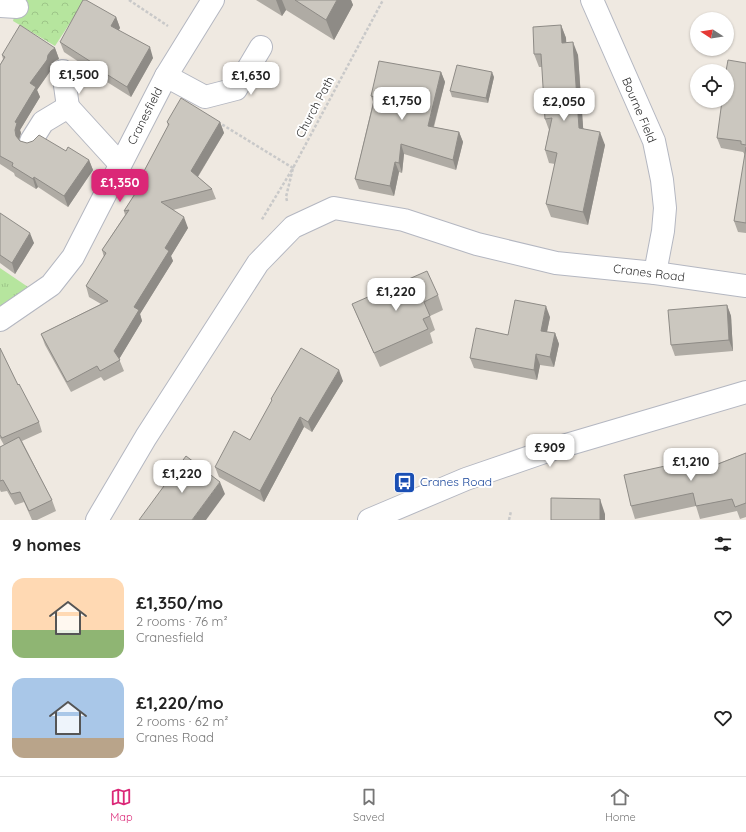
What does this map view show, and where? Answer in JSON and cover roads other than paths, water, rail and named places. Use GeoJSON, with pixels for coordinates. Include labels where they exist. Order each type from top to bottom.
{"type":"FeatureCollection","features":[{"type":"Feature","properties":{"kind":"street","name":"Cranesfield"},"geometry":{"type":"LineString","coordinates":[[0,320],[51,285],[73,257],[166,76],[213,0]]}},
{"type":"Feature","properties":{"kind":"street","name":"Bourne Field"},"geometry":{"type":"LineString","coordinates":[[592,0],[654,141],[662,180],[665,208],[663,231],[655,273]]}},
{"type":"Feature","properties":{"kind":"street"},"geometry":{"type":"LineString","coordinates":[[166,76],[204,97],[236,89],[261,47]]}},
{"type":"Feature","properties":{"kind":"street"},"geometry":{"type":"LineString","coordinates":[[63,71],[68,107],[120,164]]}},
{"type":"Feature","properties":{"kind":"street"},"geometry":{"type":"LineString","coordinates":[[33,129],[68,107]]}},
{"type":"Feature","properties":{"kind":"street","name":"Cranes Road"},"geometry":{"type":"LineString","coordinates":[[97,520],[146,437],[258,263],[293,227],[334,208],[404,220],[477,244],[556,263],[655,273],[746,286]]}},
{"type":"Feature","properties":{"kind":"street"},"geometry":{"type":"LineString","coordinates":[[369,520],[396,514],[466,479],[534,456],[746,392]]}},
{"type":"Feature","properties":{"kind":"place","name":"Cranes Road"},"geometry":{"type":"Point","coordinates":[404,482]}}]}
